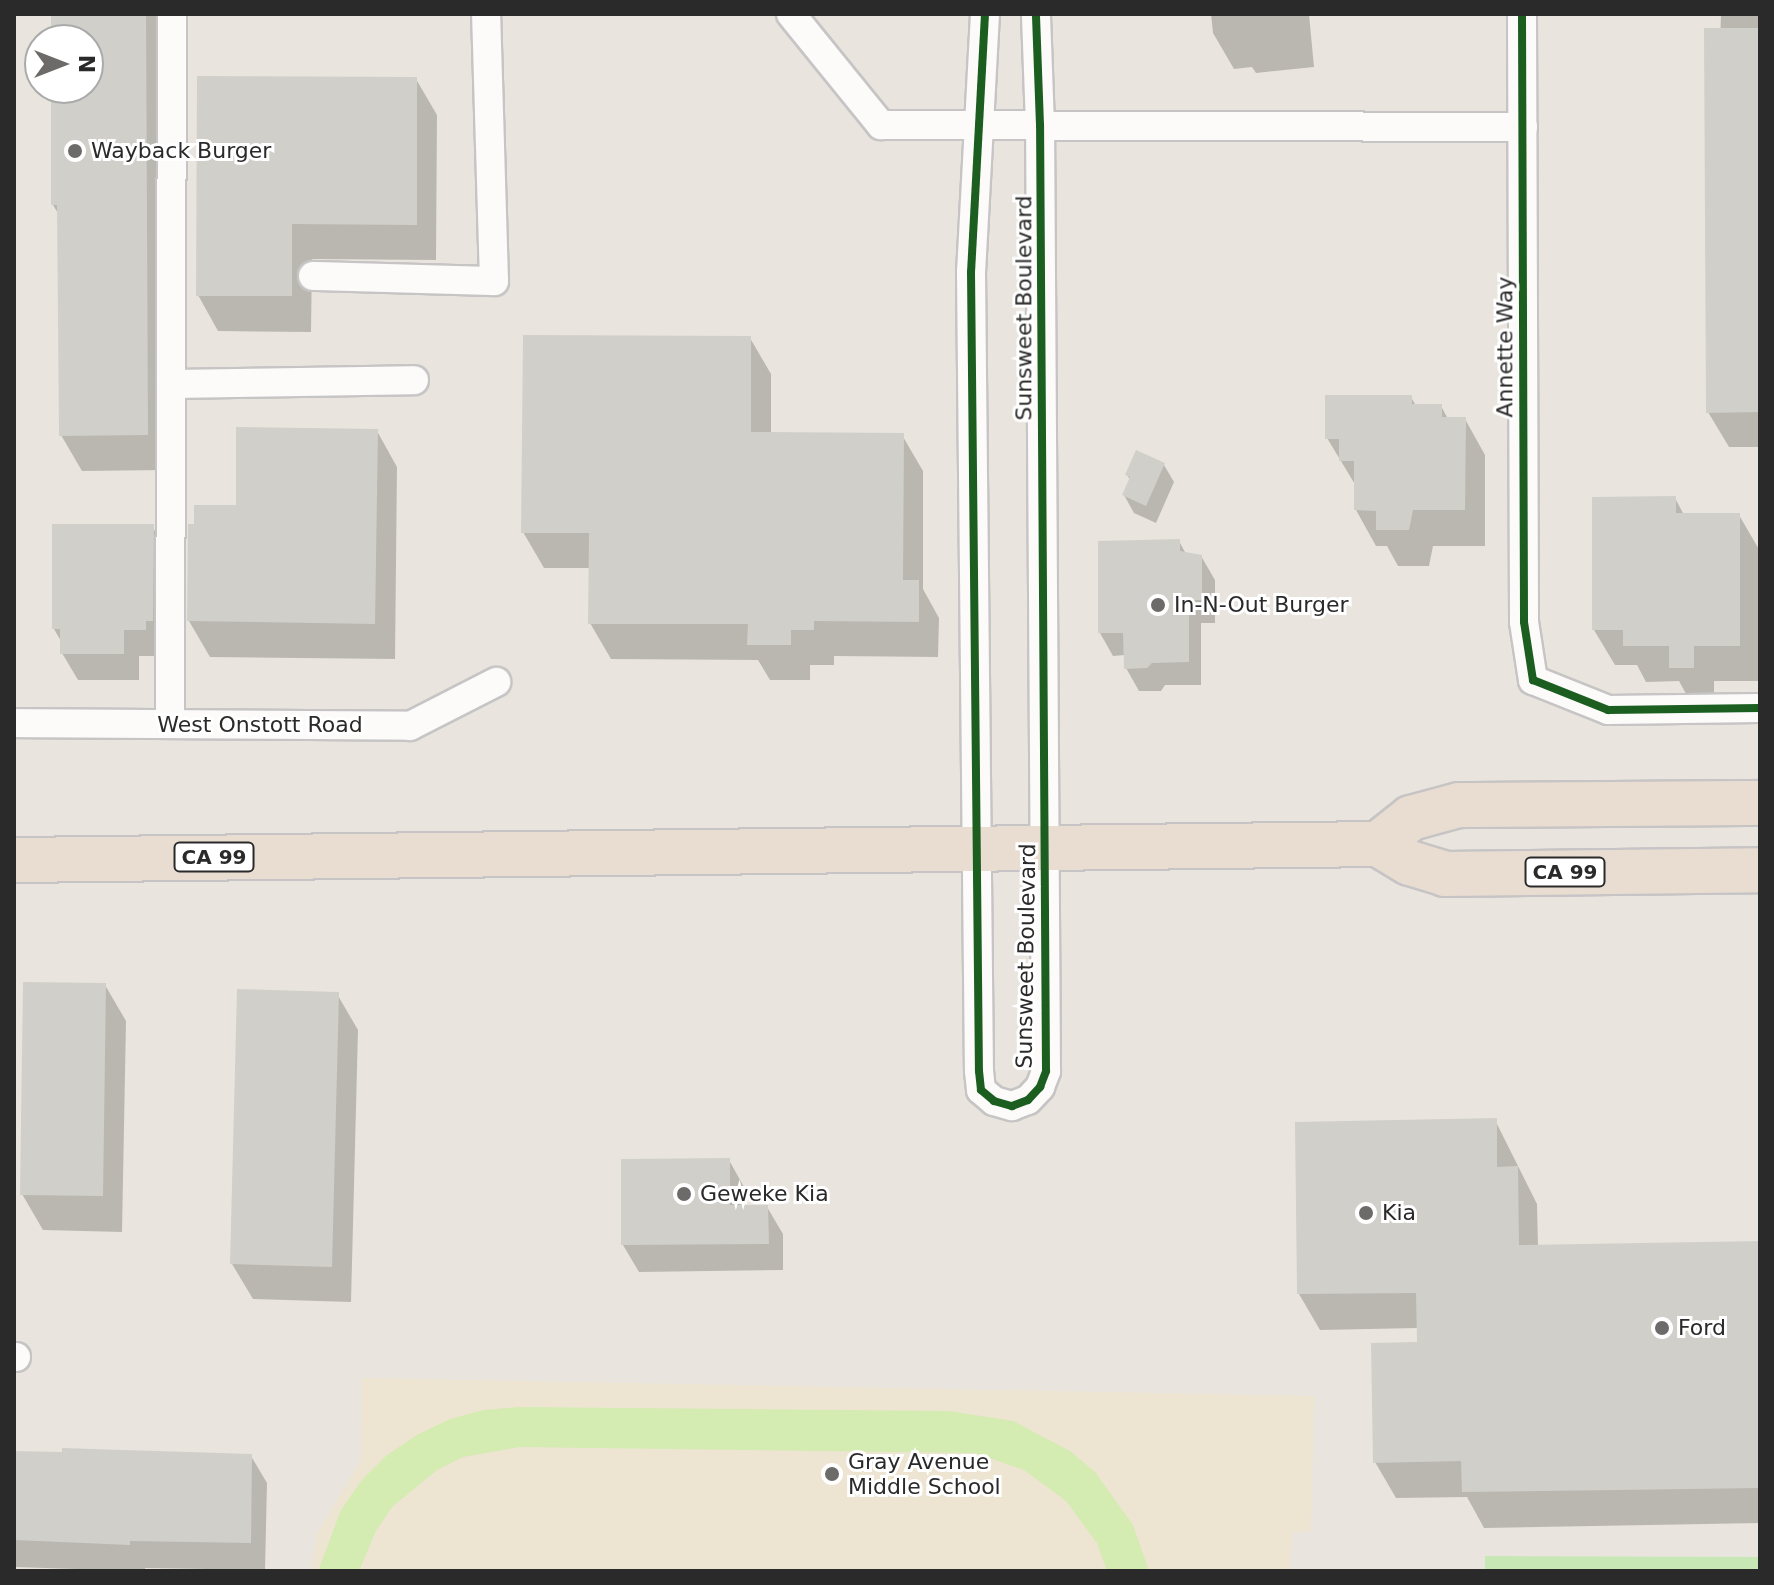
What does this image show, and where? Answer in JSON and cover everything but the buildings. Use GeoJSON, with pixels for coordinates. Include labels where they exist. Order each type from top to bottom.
{"type":"FeatureCollection","features":[{"type":"Feature","properties":{"kind":"highway"},"geometry":{"type":"LineString","coordinates":[[1378,844],[1411,818],[1459,805],[1760,803]]}},
{"type":"Feature","properties":{"kind":"highway","name":"CA 99"},"geometry":{"type":"LineString","coordinates":[[14,860],[1046,845],[1378,844],[1410,863],[1445,874],[1760,870]]}},
{"type":"Feature","properties":{"kind":"street"},"geometry":{"type":"LineString","coordinates":[[170,724],[172,14]]}},
{"type":"Feature","properties":{"kind":"street"},"geometry":{"type":"LineString","coordinates":[[313,276],[494,281],[486,14]]}},
{"type":"Feature","properties":{"kind":"street"},"geometry":{"type":"LineString","coordinates":[[791,14],[881,125],[1523,127]]}},
{"type":"Feature","properties":{"kind":"street","name":"Sunsweet Boulevard"},"geometry":{"type":"LineString","coordinates":[[985,14],[971,272],[981,1090],[994,1101],[1012,1106],[1028,1100],[1040,1087],[1046,1071],[1040,125],[1036,14]]}},
{"type":"Feature","properties":{"kind":"street","name":"Annette Way"},"geometry":{"type":"LineString","coordinates":[[1522,14],[1524,622],[1533,680],[1608,710],[1760,708]]}},
{"type":"Feature","properties":{"kind":"street"},"geometry":{"type":"LineString","coordinates":[[171,384],[414,380]]}},
{"type":"Feature","properties":{"kind":"street","name":"West Onstott Road"},"geometry":{"type":"LineString","coordinates":[[14,723],[410,726],[496,682]]}},
{"type":"Feature","properties":{"kind":"shaded area","name":"Gray Avenue Middle School"},"geometry":{"type":"Polygon","coordinates":[[[362,1378],[1314,1396],[1311,1531],[1292,1533],[1290,1571],[310,1571],[318,1532],[361,1460],[362,1378]]]}},
{"type":"Feature","properties":{"kind":"green space"},"geometry":{"type":"Polygon","coordinates":[[[520,1407],[949,1411],[1013,1421],[1070,1451],[1095,1472],[1133,1525],[1149,1571],[1107,1571],[1097,1543],[1066,1501],[1024,1470],[975,1453],[520,1447],[463,1457],[437,1470],[392,1507],[376,1531],[359,1571],[318,1571],[341,1510],[361,1481],[387,1455],[417,1435],[450,1419],[484,1410],[520,1407]]]}},
{"type":"Feature","properties":{"kind":"green space"},"geometry":{"type":"Polygon","coordinates":[[[1485,1556],[1760,1557],[1760,1571],[1485,1571],[1485,1556]]]}},
{"type":"Feature","properties":{"kind":"cycle path"},"geometry":{"type":"LineString","coordinates":[[985,14],[971,272],[979,1071],[981,1090],[994,1101],[1012,1106],[1028,1100],[1040,1087],[1046,1071],[1040,125],[1036,14]]}},
{"type":"Feature","properties":{"kind":"cycle path"},"geometry":{"type":"LineString","coordinates":[[1522,14],[1524,622],[1533,680],[1608,710],[1760,708]]}},
{"type":"Feature","properties":{"kind":"place","name":"Wayback Burger"},"geometry":{"type":"Point","coordinates":[75,151]}},
{"type":"Feature","properties":{"kind":"place","name":"In-N-Out Burger"},"geometry":{"type":"Point","coordinates":[1158,605]}},
{"type":"Feature","properties":{"kind":"place","name":"Geweke Kia"},"geometry":{"type":"Point","coordinates":[684,1194]}},
{"type":"Feature","properties":{"kind":"place","name":"Kia"},"geometry":{"type":"Point","coordinates":[1366,1213]}},
{"type":"Feature","properties":{"kind":"place","name":"Ford"},"geometry":{"type":"Point","coordinates":[1662,1328]}},
{"type":"Feature","properties":{"kind":"place","name":"Gray Avenue Middle School"},"geometry":{"type":"Point","coordinates":[832,1474]}}]}
